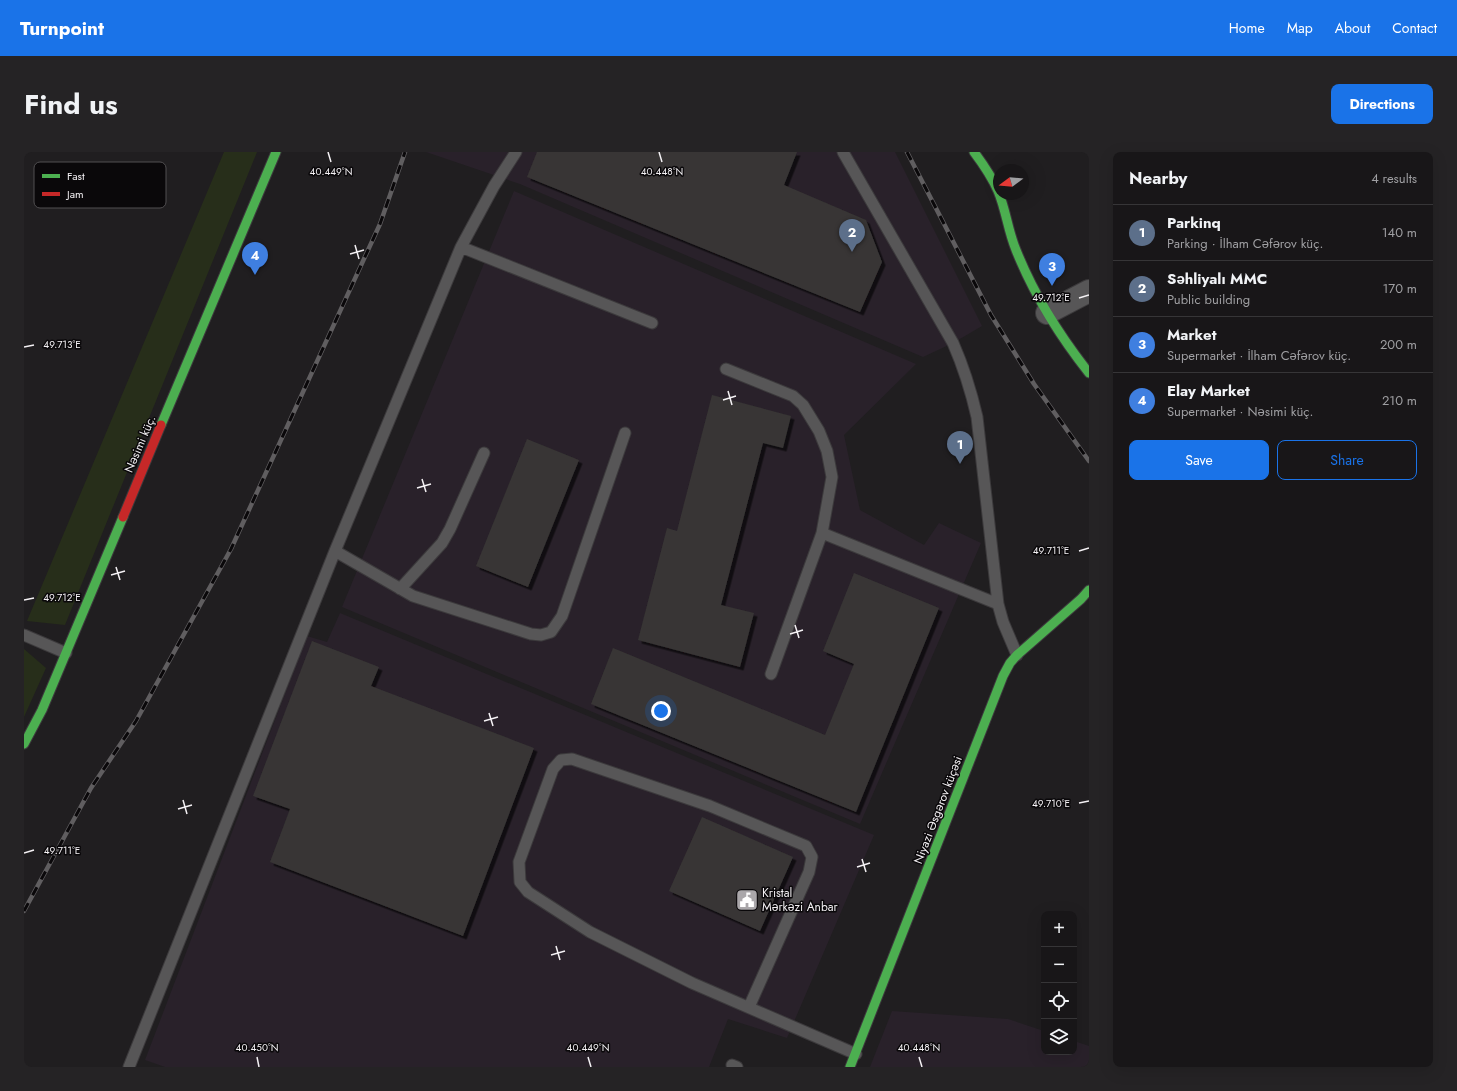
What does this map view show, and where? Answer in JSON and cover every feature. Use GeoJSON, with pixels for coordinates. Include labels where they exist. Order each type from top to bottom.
{"type":"FeatureCollection","features":[{"type":"Feature","properties":{"kind":"street","name":"Nəsimi küç."},"geometry":{"type":"LineString","coordinates":[[24,744],[42,710],[276,152]]}},
{"type":"Feature","properties":{"kind":"street"},"geometry":{"type":"LineString","coordinates":[[974,152],[987,171],[1000,196],[1015,248],[1030,284],[1047,313],[1089,373]]}},
{"type":"Feature","properties":{"kind":"street"},"geometry":{"type":"LineString","coordinates":[[1047,313],[1089,291]]}},
{"type":"Feature","properties":{"kind":"street","name":"Niyazi Əsgərov küçəsi"},"geometry":{"type":"LineString","coordinates":[[850,1067],[1010,663],[1017,655],[1076,604],[1089,590]]}},
{"type":"Feature","properties":{"kind":"lane"},"geometry":{"type":"LineString","coordinates":[[128,1067],[335,551],[461,247],[494,186],[516,152]]}},
{"type":"Feature","properties":{"kind":"lane"},"geometry":{"type":"LineString","coordinates":[[843,152],[953,343],[966,375],[977,417],[998,604],[1003,622],[1017,655]]}},
{"type":"Feature","properties":{"kind":"lane"},"geometry":{"type":"LineString","coordinates":[[461,247],[652,323]]}},
{"type":"Feature","properties":{"kind":"lane"},"geometry":{"type":"LineString","coordinates":[[726,369],[793,396],[803,405],[819,431],[827,451],[832,477],[822,533],[771,674]]}},
{"type":"Feature","properties":{"kind":"lane"},"geometry":{"type":"LineString","coordinates":[[335,551],[413,596],[531,634],[541,635],[551,632],[562,616],[625,433]]}},
{"type":"Feature","properties":{"kind":"lane"},"geometry":{"type":"LineString","coordinates":[[400,589],[442,543],[450,529],[484,453]]}},
{"type":"Feature","properties":{"kind":"lane"},"geometry":{"type":"LineString","coordinates":[[822,533],[998,604]]}},
{"type":"Feature","properties":{"kind":"lane"},"geometry":{"type":"LineString","coordinates":[[24,635],[66,652]]}},
{"type":"Feature","properties":{"kind":"lane"},"geometry":{"type":"LineString","coordinates":[[749,1007],[809,872],[812,856],[806,846],[710,806],[572,759],[561,760],[553,769],[519,862],[520,882],[528,892],[590,932],[692,983],[856,1054]]}},
{"type":"Feature","properties":{"kind":"shaded area"},"geometry":{"type":"Polygon","coordinates":[[[426,152],[895,152],[982,326],[953,343],[923,357],[520,184],[426,152]]]}},
{"type":"Feature","properties":{"kind":"shaded area"},"geometry":{"type":"Polygon","coordinates":[[[514,191],[916,364],[844,435],[860,510],[924,545],[939,523],[981,543],[860,824],[342,607],[514,191]]]}},
{"type":"Feature","properties":{"kind":"shaded area"},"geometry":{"type":"Polygon","coordinates":[[[340,613],[874,835],[787,1038],[728,1019],[709,1067],[165,1067],[145,1060],[307,636],[327,642],[340,613]]]}},
{"type":"Feature","properties":{"kind":"shaded area"},"geometry":{"type":"Polygon","coordinates":[[[892,1011],[1008,1019],[1041,1030],[1041,1055],[1077,1055],[1077,1042],[1089,1046],[1089,1067],[870,1067],[892,1011]]]}},
{"type":"Feature","properties":{"kind":"green space"},"geometry":{"type":"Polygon","coordinates":[[[224,152],[257,152],[65,625],[27,621],[224,152]]]}},
{"type":"Feature","properties":{"kind":"green space"},"geometry":{"type":"Polygon","coordinates":[[[24,649],[46,668],[24,717],[24,649]]]}},
{"type":"Feature","properties":{"kind":"building"},"geometry":{"type":"Polygon","coordinates":[[[537,152],[797,152],[784,185],[866,220],[882,262],[860,312],[527,177],[537,152]]]}},
{"type":"Feature","properties":{"kind":"building"},"geometry":{"type":"Polygon","coordinates":[[[712,395],[791,416],[783,448],[763,443],[721,605],[754,613],[740,667],[638,640],[667,528],[677,531],[712,395]]]}},
{"type":"Feature","properties":{"kind":"building"},"geometry":{"type":"Polygon","coordinates":[[[527,439],[579,460],[528,587],[476,566],[527,439]]]}},
{"type":"Feature","properties":{"kind":"building"},"geometry":{"type":"Polygon","coordinates":[[[854,573],[939,608],[856,812],[591,704],[613,648],[825,735],[854,664],[823,651],[854,573]]]}},
{"type":"Feature","properties":{"kind":"building"},"geometry":{"type":"Polygon","coordinates":[[[312,641],[379,667],[371,686],[534,748],[463,936],[270,862],[290,809],[253,796],[312,641]]]}},
{"type":"Feature","properties":{"kind":"building"},"geometry":{"type":"Polygon","coordinates":[[[702,817],[793,857],[760,931],[669,891],[702,817]]]}},
{"type":"Feature","properties":{"kind":"railway"},"geometry":{"type":"LineString","coordinates":[[24,911],[91,788],[136,721],[231,549],[380,224],[405,152]]}},
{"type":"Feature","properties":{"kind":"railway"},"geometry":{"type":"LineString","coordinates":[[907,152],[991,315],[1034,384],[1089,461]]}},
{"type":"Feature","properties":{"kind":"traffic: fast"},"geometry":{"type":"LineString","coordinates":[[161,425],[276,152]]}},
{"type":"Feature","properties":{"kind":"traffic: fast"},"geometry":{"type":"LineString","coordinates":[[974,152],[998,191],[1013,243],[1039,299],[1067,344],[1089,373]]}},
{"type":"Feature","properties":{"kind":"traffic: fast"},"geometry":{"type":"LineString","coordinates":[[24,744],[42,710],[123,517]]}},
{"type":"Feature","properties":{"kind":"traffic: fast"},"geometry":{"type":"LineString","coordinates":[[850,1067],[1003,676],[1010,663],[1017,655],[1081,599],[1089,590]]}},
{"type":"Feature","properties":{"kind":"traffic: jam"},"geometry":{"type":"LineString","coordinates":[[123,517],[161,425]]}},
{"type":"Feature","properties":{"kind":"place","name":"Səhliyalı MMC"},"geometry":{"type":"Point","coordinates":[852,252]}},
{"type":"Feature","properties":{"kind":"place","name":"Elay Market"},"geometry":{"type":"Point","coordinates":[255,275]}},
{"type":"Feature","properties":{"kind":"place","name":"Market"},"geometry":{"type":"Point","coordinates":[1052,286]}},
{"type":"Feature","properties":{"kind":"place","name":"Parkinq"},"geometry":{"type":"Point","coordinates":[960,464]}},
{"type":"Feature","properties":{"kind":"place","name":"Kristal Mərkəzi Anbar"},"geometry":{"type":"Point","coordinates":[747,900]}}]}
